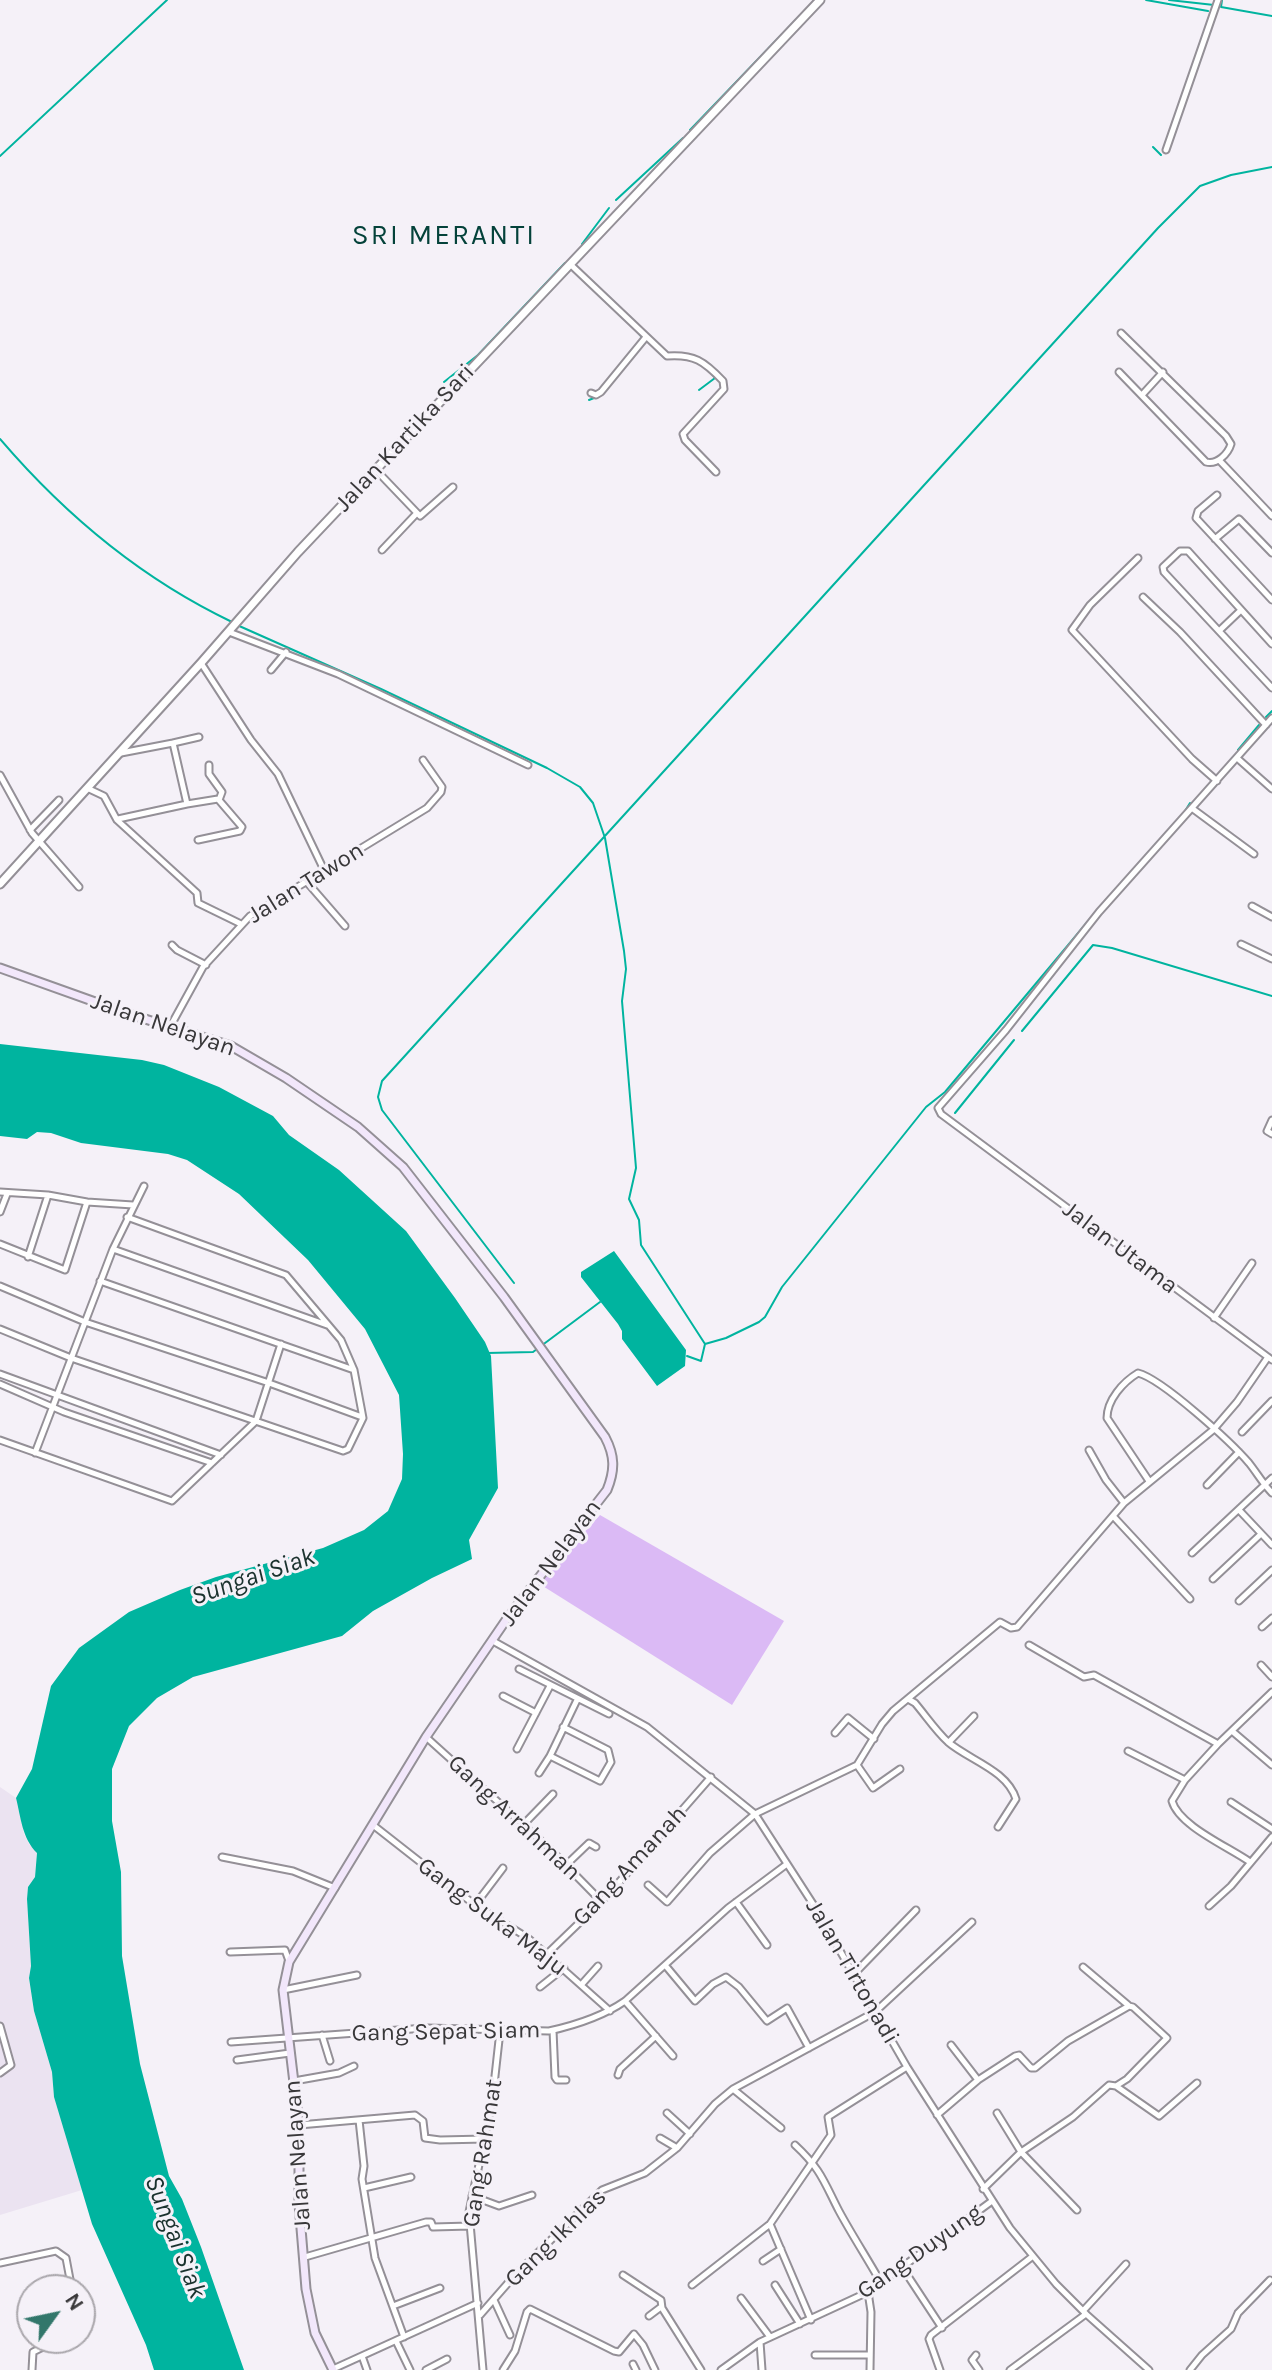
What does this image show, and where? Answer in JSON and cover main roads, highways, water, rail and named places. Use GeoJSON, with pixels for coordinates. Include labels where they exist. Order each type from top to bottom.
{"type":"FeatureCollection","features":[{"type":"Feature","properties":{"kind":"main road","name":"Jalan Nelayan"},"geometry":{"type":"LineString","coordinates":[[0,968],[244,1052],[331,1108],[379,1145],[403,1167],[537,1343],[611,1448],[614,1470],[607,1490],[506,1620],[426,1737],[289,1962],[283,1990],[299,2125],[299,2204],[306,2289],[315,2333],[333,2370]]}},
{"type":"Feature","properties":{"kind":"water","name":"Sungai Siak"},"geometry":{"type":"Polygon","coordinates":[[[0,1044],[164,1065],[219,1087],[273,1116],[289,1135],[339,1170],[406,1231],[485,1342],[491,1356],[498,1488],[469,1540],[472,1559],[373,1611],[342,1636],[193,1677],[157,1698],[129,1726],[112,1769],[112,1821],[121,1872],[122,1956],[140,2064],[169,2176],[182,2199],[201,2247],[244,2370],[154,2370],[146,2345],[92,2224],[54,2097],[52,2072],[34,2011],[29,1978],[27,1899],[28,1887],[35,1877],[37,1853],[25,1834],[16,1798],[32,1769],[51,1686],[79,1648],[129,1612],[216,1577],[323,1548],[364,1530],[388,1511],[402,1479],[399,1395],[365,1329],[308,1260],[239,1194],[187,1160],[168,1154],[81,1143],[51,1133],[37,1132],[27,1139],[0,1136],[0,1044]]]}},
{"type":"Feature","properties":{"kind":"water"},"geometry":{"type":"Polygon","coordinates":[[[614,1251],[686,1350],[685,1366],[657,1386],[622,1339],[618,1324],[581,1277],[581,1272],[614,1251]]]}},
{"type":"Feature","properties":{"kind":"waterway"},"geometry":{"type":"LineString","coordinates":[[0,156],[167,0]]}},
{"type":"Feature","properties":{"kind":"waterway"},"geometry":{"type":"LineString","coordinates":[[690,130],[815,0]]}},
{"type":"Feature","properties":{"kind":"waterway"},"geometry":{"type":"LineString","coordinates":[[1146,0],[1208,11]]}},
{"type":"Feature","properties":{"kind":"waterway"},"geometry":{"type":"LineString","coordinates":[[1169,0],[1214,5]]}},
{"type":"Feature","properties":{"kind":"waterway"},"geometry":{"type":"LineString","coordinates":[[1222,0],[1221,7],[1272,16]]}},
{"type":"Feature","properties":{"kind":"waterway"},"geometry":{"type":"LineString","coordinates":[[616,200],[683,138]]}},
{"type":"Feature","properties":{"kind":"waterway"},"geometry":{"type":"LineString","coordinates":[[1153,147],[1161,155]]}},
{"type":"Feature","properties":{"kind":"waterway"},"geometry":{"type":"LineString","coordinates":[[514,1283],[382,1110],[378,1097],[382,1081],[1158,228],[1200,186],[1231,175],[1272,167]]}},
{"type":"Feature","properties":{"kind":"waterway"},"geometry":{"type":"LineString","coordinates":[[582,244],[609,208]]}},
{"type":"Feature","properties":{"kind":"waterway"},"geometry":{"type":"LineString","coordinates":[[444,382],[478,355],[565,263]]}},
{"type":"Feature","properties":{"kind":"waterway"},"geometry":{"type":"LineString","coordinates":[[485,360],[566,274]]}},
{"type":"Feature","properties":{"kind":"waterway"},"geometry":{"type":"LineString","coordinates":[[627,321],[642,337]]}},
{"type":"Feature","properties":{"kind":"waterway"},"geometry":{"type":"LineString","coordinates":[[635,355],[646,340],[666,359],[670,358]]}},
{"type":"Feature","properties":{"kind":"waterway"},"geometry":{"type":"LineString","coordinates":[[699,390],[715,378],[711,373]]}},
{"type":"Feature","properties":{"kind":"waterway"},"geometry":{"type":"LineString","coordinates":[[589,400],[599,396]]}},
{"type":"Feature","properties":{"kind":"waterway"},"geometry":{"type":"LineString","coordinates":[[0,439],[51,494],[107,543],[167,586],[232,622]]}},
{"type":"Feature","properties":{"kind":"waterway"},"geometry":{"type":"LineString","coordinates":[[237,625],[547,768],[580,787],[593,803],[605,838],[626,969],[622,1001],[636,1168],[629,1199],[639,1220],[641,1245],[705,1344]]}},
{"type":"Feature","properties":{"kind":"waterway"},"geometry":{"type":"LineString","coordinates":[[1266,717],[1272,711]]}},
{"type":"Feature","properties":{"kind":"waterway"},"geometry":{"type":"LineString","coordinates":[[1238,750],[1259,725]]}},
{"type":"Feature","properties":{"kind":"waterway"},"geometry":{"type":"LineString","coordinates":[[1182,816],[1190,803]]}},
{"type":"Feature","properties":{"kind":"waterway"},"geometry":{"type":"LineString","coordinates":[[1099,908],[1172,826]]}},
{"type":"Feature","properties":{"kind":"waterway"},"geometry":{"type":"LineString","coordinates":[[687,1356],[701,1361],[705,1344],[726,1338],[765,1317],[782,1287],[926,1107],[945,1092],[1095,913]]}},
{"type":"Feature","properties":{"kind":"waterway"},"geometry":{"type":"LineString","coordinates":[[1022,1031],[1093,945],[1272,996]]}},
{"type":"Feature","properties":{"kind":"waterway"},"geometry":{"type":"LineString","coordinates":[[955,1113],[1014,1040]]}},
{"type":"Feature","properties":{"kind":"waterway"},"geometry":{"type":"LineString","coordinates":[[487,1353],[533,1352],[600,1302]]}},
{"type":"Feature","properties":{"kind":"district","name":"SRI MERANTI"},"geometry":{"type":"Point","coordinates":[444,236]}}]}
